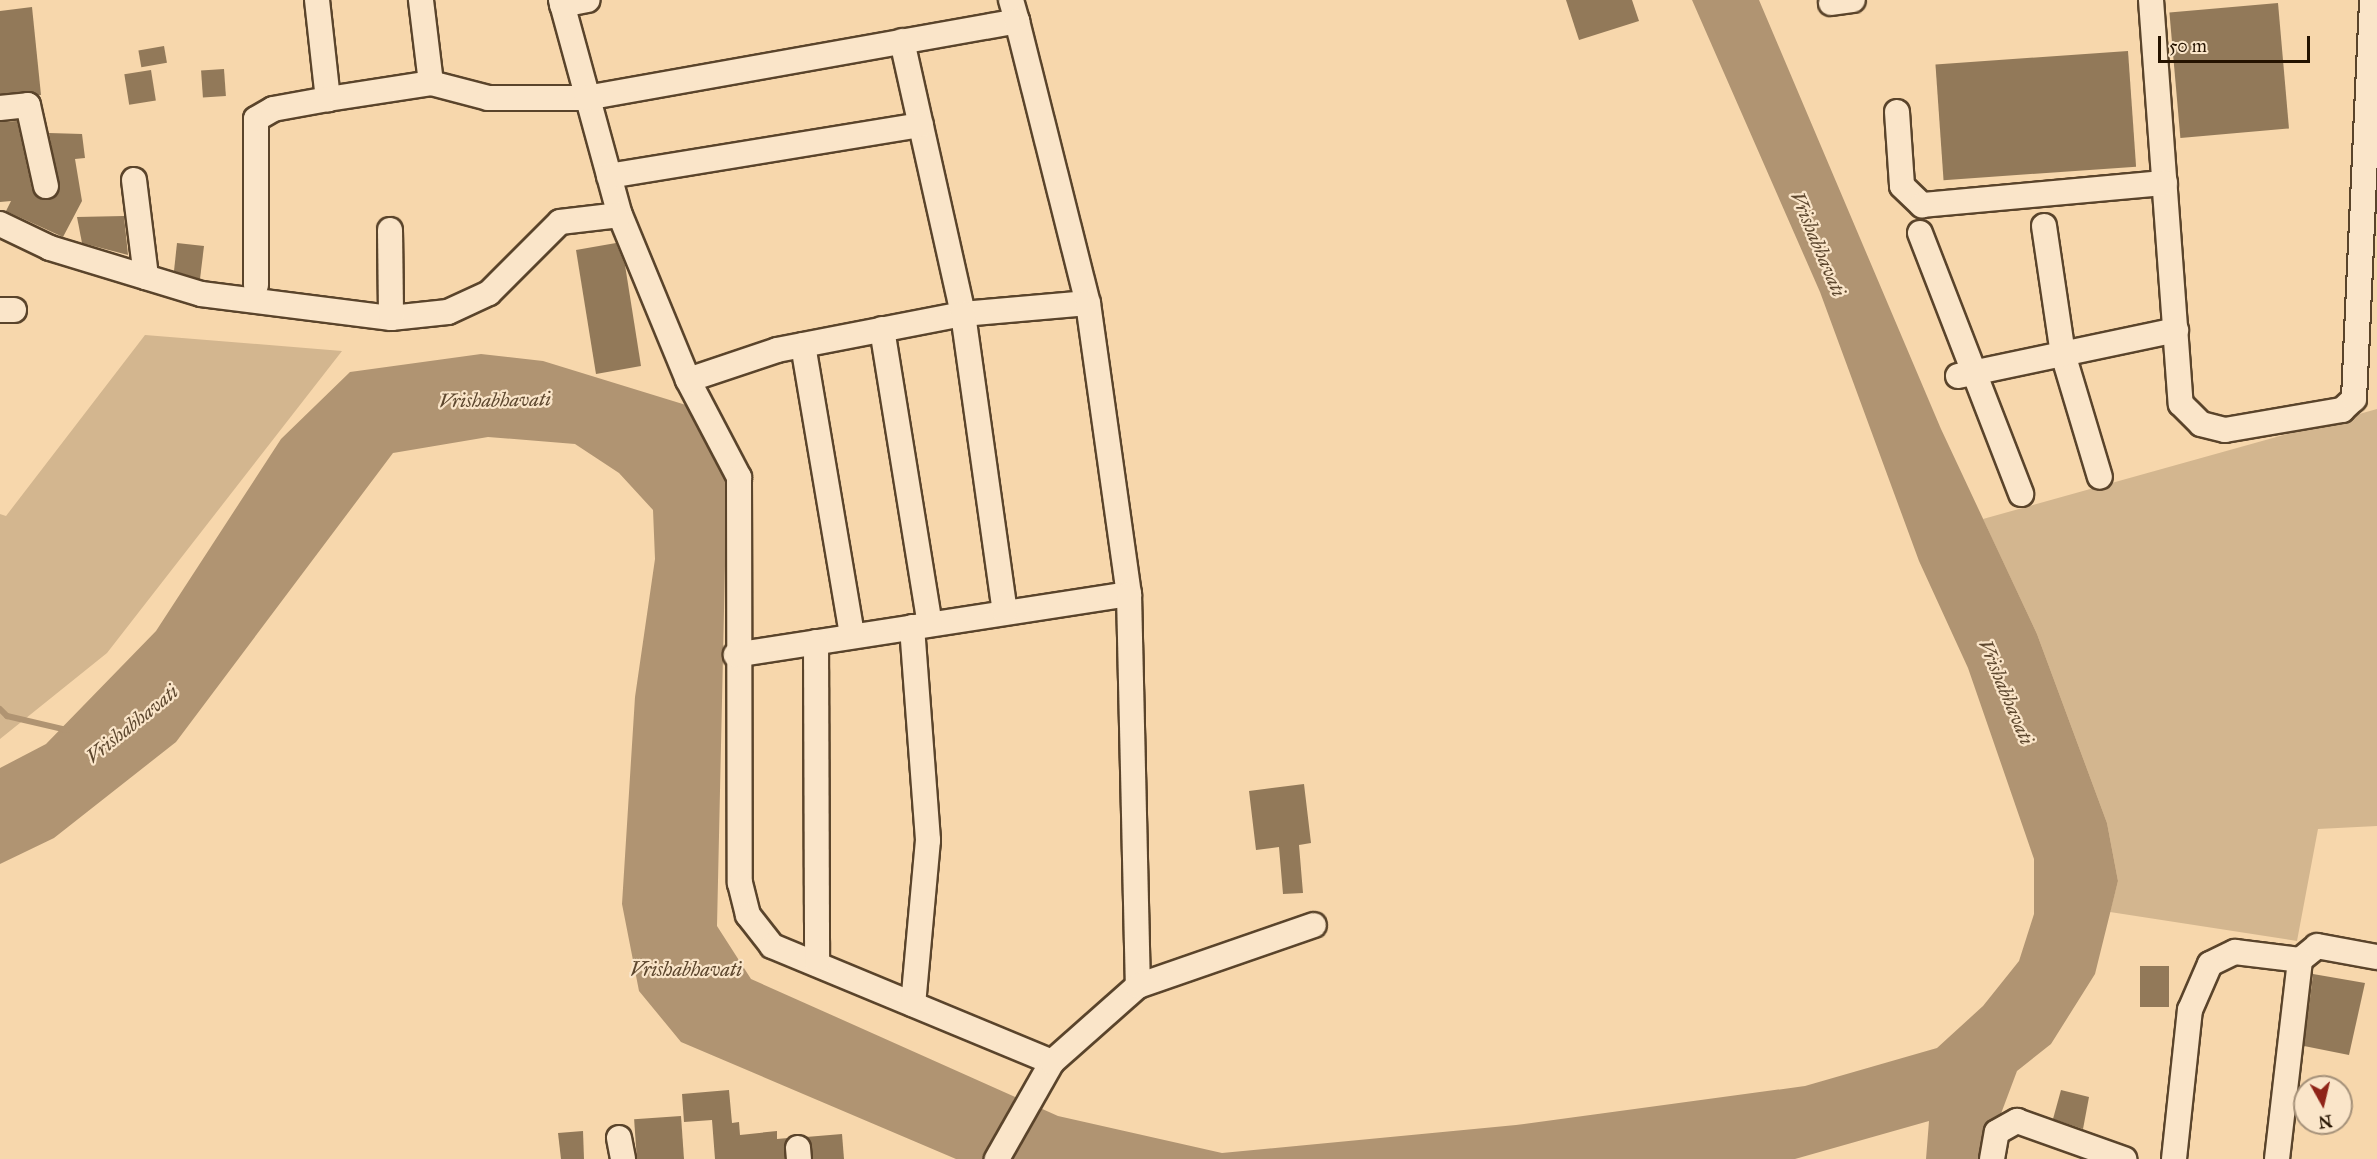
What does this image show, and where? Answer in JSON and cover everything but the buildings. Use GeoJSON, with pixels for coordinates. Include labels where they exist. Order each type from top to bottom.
{"type":"FeatureCollection","features":[{"type":"Feature","properties":{"kind":"street"},"geometry":{"type":"LineString","coordinates":[[317,0],[328,99]]}},
{"type":"Feature","properties":{"kind":"street"},"geometry":{"type":"LineString","coordinates":[[588,0],[561,2],[620,214],[688,380],[739,477],[736,655],[740,883],[748,915],[772,946],[913,1004],[1049,1066]]}},
{"type":"Feature","properties":{"kind":"street"},"geometry":{"type":"LineString","coordinates":[[2151,0],[2181,404],[2201,424],[2225,430],[2342,410],[2354,399],[2372,0]]}},
{"type":"Feature","properties":{"kind":"street"},"geometry":{"type":"LineString","coordinates":[[429,1],[431,83]]}},
{"type":"Feature","properties":{"kind":"street"},"geometry":{"type":"LineString","coordinates":[[256,285],[256,119],[273,109],[431,83],[488,98],[586,98],[902,41],[1014,11],[1088,303],[1129,594],[1138,986]]}},
{"type":"Feature","properties":{"kind":"street"},"geometry":{"type":"LineString","coordinates":[[902,41],[963,314],[1005,612]]}},
{"type":"Feature","properties":{"kind":"street"},"geometry":{"type":"LineString","coordinates":[[0,108],[28,105],[46,186]]}},
{"type":"Feature","properties":{"kind":"street"},"geometry":{"type":"LineString","coordinates":[[1897,112],[1902,186],[1922,205],[2165,183]]}},
{"type":"Feature","properties":{"kind":"street"},"geometry":{"type":"LineString","coordinates":[[609,176],[921,125]]}},
{"type":"Feature","properties":{"kind":"street"},"geometry":{"type":"LineString","coordinates":[[134,180],[146,277]]}},
{"type":"Feature","properties":{"kind":"street"},"geometry":{"type":"LineString","coordinates":[[0,224],[50,248],[201,294],[391,318],[448,312],[489,292],[560,222],[620,214]]}},
{"type":"Feature","properties":{"kind":"street"},"geometry":{"type":"LineString","coordinates":[[2044,226],[2063,354],[2100,477]]}},
{"type":"Feature","properties":{"kind":"street"},"geometry":{"type":"LineString","coordinates":[[390,230],[391,318]]}},
{"type":"Feature","properties":{"kind":"street"},"geometry":{"type":"LineString","coordinates":[[1920,233],[1966,374],[2021,494]]}},
{"type":"Feature","properties":{"kind":"street"},"geometry":{"type":"LineString","coordinates":[[688,380],[803,345],[882,329],[963,314],[1088,303]]}},
{"type":"Feature","properties":{"kind":"street"},"geometry":{"type":"LineString","coordinates":[[882,329],[921,625],[928,840],[913,1004]]}},
{"type":"Feature","properties":{"kind":"street"},"geometry":{"type":"LineString","coordinates":[[1966,374],[2176,330]]}},
{"type":"Feature","properties":{"kind":"street"},"geometry":{"type":"LineString","coordinates":[[803,345],[852,636]]}},
{"type":"Feature","properties":{"kind":"street"},"geometry":{"type":"LineString","coordinates":[[736,655],[1129,594]]}},
{"type":"Feature","properties":{"kind":"street"},"geometry":{"type":"LineString","coordinates":[[816,642],[817,964]]}},
{"type":"Feature","properties":{"kind":"street"},"geometry":{"type":"LineString","coordinates":[[997,1159],[1049,1066],[1138,986],[1314,925]]}},
{"type":"Feature","properties":{"kind":"street"},"geometry":{"type":"LineString","coordinates":[[2277,1159],[2300,960],[2317,946],[2377,957]]}},
{"type":"Feature","properties":{"kind":"street"},"geometry":{"type":"LineString","coordinates":[[2174,1159],[2190,1010],[2210,964],[2235,952],[2300,960]]}},
{"type":"Feature","properties":{"kind":"street"},"geometry":{"type":"LineString","coordinates":[[1992,1159],[1997,1132],[2017,1120],[2110,1157]]}},
{"type":"Feature","properties":{"kind":"shaded area"},"geometry":{"type":"Polygon","coordinates":[[[145,335],[342,351],[107,653],[0,739],[0,514],[6,516],[145,335]]]}},
{"type":"Feature","properties":{"kind":"shaded area"},"geometry":{"type":"Polygon","coordinates":[[[2377,409],[2377,826],[2318,829],[2297,941],[2110,912],[2118,881],[2107,823],[2037,634],[1983,519],[2377,409]]]}},
{"type":"Feature","properties":{"kind":"water","name":"Vrishabhavati"},"geometry":{"type":"Polygon","coordinates":[[[1692,0],[1759,0],[1941,429],[2037,634],[2107,823],[2118,881],[2095,974],[2051,1044],[2017,1071],[1984,1159],[1926,1159],[1929,1121],[1795,1159],[956,1159],[681,1042],[639,991],[622,904],[635,697],[655,559],[653,510],[619,473],[575,444],[488,437],[393,453],[176,742],[54,838],[0,864],[0,768],[46,744],[156,631],[281,439],[350,372],[481,354],[543,361],[686,405],[727,476],[717,926],[751,979],[1058,1116],[1222,1153],[1516,1125],[1805,1086],[1937,1048],[1983,1006],[2019,961],[2034,914],[2034,859],[1968,668],[1919,561],[1820,292],[1692,0]]]}},
{"type":"Feature","properties":{"kind":"waterway"},"geometry":{"type":"LineString","coordinates":[[0,709],[7,716],[67,730]]}}]}
